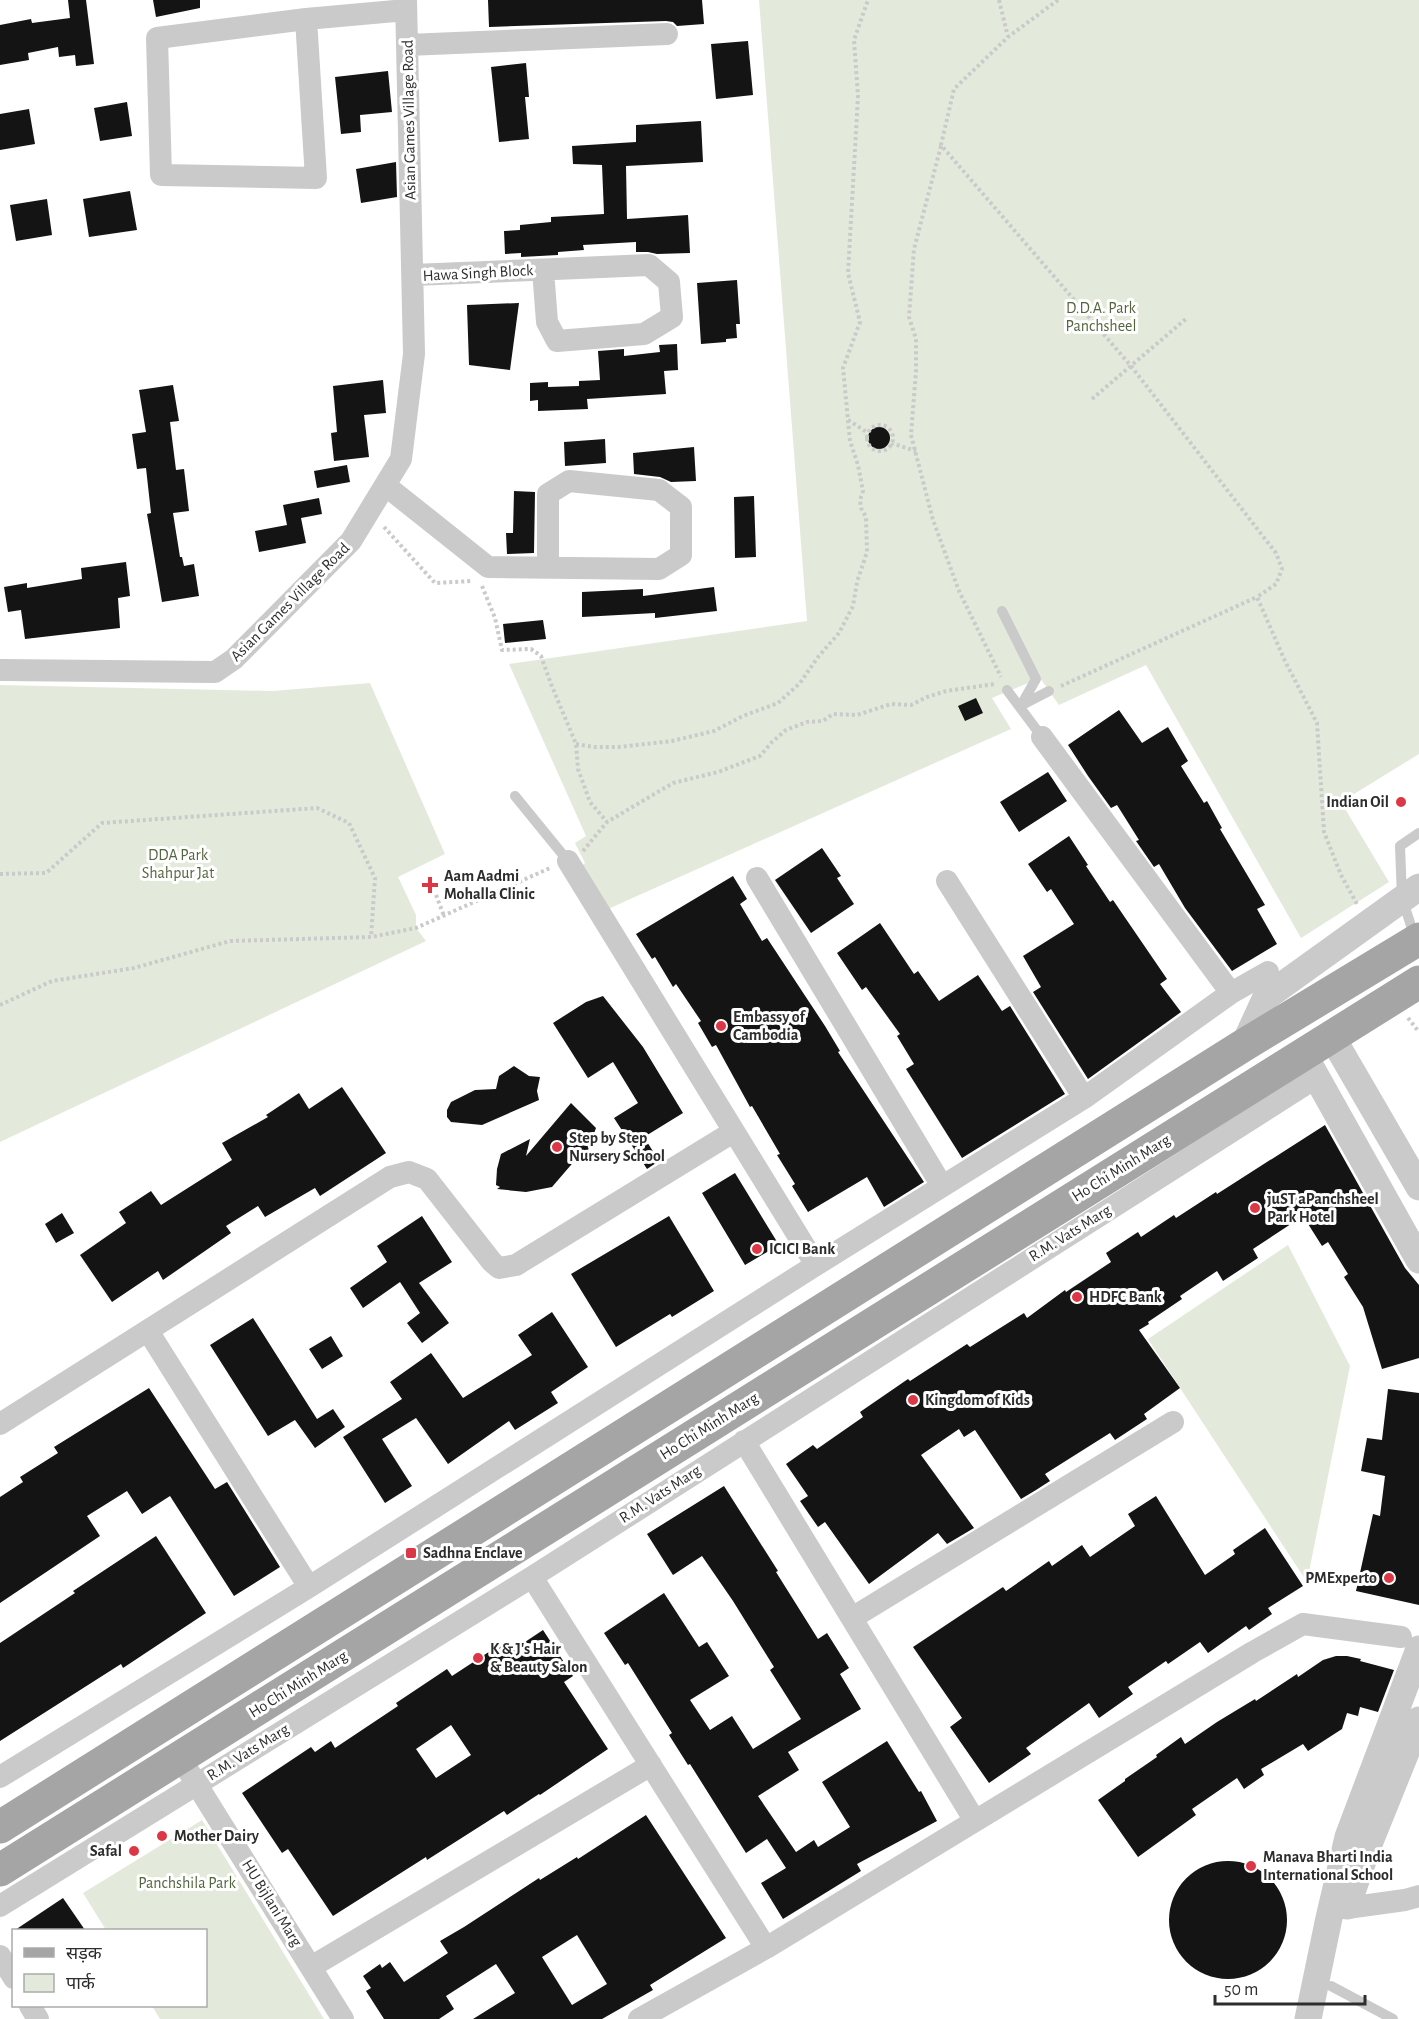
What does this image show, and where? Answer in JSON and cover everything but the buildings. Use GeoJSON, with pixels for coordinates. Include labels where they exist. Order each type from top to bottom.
{"type":"FeatureCollection","features":[{"type":"Feature","properties":{"kind":"main road"},"geometry":{"type":"LineString","coordinates":[[0,1827],[1244,1045],[1417,940]]}},
{"type":"Feature","properties":{"kind":"main road","name":"Ho Chi Minh Marg"},"geometry":{"type":"LineString","coordinates":[[0,1870],[189,1771],[1310,1065],[1332,1037],[1419,982]]}},
{"type":"Feature","properties":{"kind":"street"},"geometry":{"type":"LineString","coordinates":[[306,19],[316,178],[160,175],[157,38],[406,5]]}},
{"type":"Feature","properties":{"kind":"street","name":"Asian Games Village Road"},"geometry":{"type":"LineString","coordinates":[[0,670],[215,672],[234,659],[351,541],[401,459],[414,354],[406,5]]}},
{"type":"Feature","properties":{"kind":"street"},"geometry":{"type":"LineString","coordinates":[[407,45],[667,34]]}},
{"type":"Feature","properties":{"kind":"street","name":"Hawa Singh Block"},"geometry":{"type":"LineString","coordinates":[[413,276],[649,265],[669,282],[672,317],[644,334],[557,340],[547,322],[543,270]]}},
{"type":"Feature","properties":{"kind":"street"},"geometry":{"type":"LineString","coordinates":[[385,485],[488,567],[659,569],[681,555],[681,507],[659,490],[569,481],[548,494],[548,567]]}},
{"type":"Feature","properties":{"kind":"street"},"geometry":{"type":"LineString","coordinates":[[1042,737],[1230,993]]}},
{"type":"Feature","properties":{"kind":"street"},"geometry":{"type":"LineString","coordinates":[[577,855],[734,1132],[816,1264]]}},
{"type":"Feature","properties":{"kind":"street"},"geometry":{"type":"LineString","coordinates":[[756,878],[942,1186]]}},
{"type":"Feature","properties":{"kind":"street"},"geometry":{"type":"LineString","coordinates":[[947,881],[1083,1098]]}},
{"type":"Feature","properties":{"kind":"street"},"geometry":{"type":"LineString","coordinates":[[1244,1045],[1266,997],[1410,892]]}},
{"type":"Feature","properties":{"kind":"street"},"geometry":{"type":"LineString","coordinates":[[0,1777],[309,1587],[816,1264],[1083,1098],[1230,993],[1268,972]]}},
{"type":"Feature","properties":{"kind":"street"},"geometry":{"type":"LineString","coordinates":[[1332,1037],[1419,1186]]}},
{"type":"Feature","properties":{"kind":"street"},"geometry":{"type":"LineString","coordinates":[[1310,1065],[1419,1260]]}},
{"type":"Feature","properties":{"kind":"street","name":"R.M. Vats Marg"},"geometry":{"type":"LineString","coordinates":[[0,1906],[189,1771],[532,1577],[744,1441],[1310,1065]]}},
{"type":"Feature","properties":{"kind":"street"},"geometry":{"type":"LineString","coordinates":[[1339,1117],[1368,1102]]}},
{"type":"Feature","properties":{"kind":"street"},"geometry":{"type":"LineString","coordinates":[[0,1424],[390,1177],[409,1173],[427,1179],[492,1262],[499,1268],[507,1268],[516,1265],[734,1132]]}},
{"type":"Feature","properties":{"kind":"street"},"geometry":{"type":"LineString","coordinates":[[1373,1179],[1404,1161]]}},
{"type":"Feature","properties":{"kind":"street"},"geometry":{"type":"LineString","coordinates":[[148,1331],[309,1587]]}},
{"type":"Feature","properties":{"kind":"street"},"geometry":{"type":"LineString","coordinates":[[852,1618],[1173,1422]]}},
{"type":"Feature","properties":{"kind":"street"},"geometry":{"type":"LineString","coordinates":[[744,1441],[975,1821]]}},
{"type":"Feature","properties":{"kind":"street"},"geometry":{"type":"LineString","coordinates":[[532,1577],[766,1948]]}},
{"type":"Feature","properties":{"kind":"street"},"geometry":{"type":"LineString","coordinates":[[639,2019],[766,1948],[1252,1652],[1303,1624],[1410,1643],[1359,1841],[1324,2019]]}},
{"type":"Feature","properties":{"kind":"street"},"geometry":{"type":"LineString","coordinates":[[1308,2019],[1329,1918],[1359,1841],[1419,1720]]}},
{"type":"Feature","properties":{"kind":"street"},"geometry":{"type":"LineString","coordinates":[[311,1967],[651,1765]]}},
{"type":"Feature","properties":{"kind":"street","name":"HU Bijlani Marg"},"geometry":{"type":"LineString","coordinates":[[189,1771],[343,2019]]}},
{"type":"Feature","properties":{"kind":"street"},"geometry":{"type":"LineString","coordinates":[[1347,1908],[1419,1896]]}},
{"type":"Feature","properties":{"kind":"street"},"geometry":{"type":"LineString","coordinates":[[0,1956],[12,1975]]}},
{"type":"Feature","properties":{"kind":"lane"},"geometry":{"type":"LineString","coordinates":[[1002,611],[1036,679],[1020,707]]}},
{"type":"Feature","properties":{"kind":"lane"},"geometry":{"type":"LineString","coordinates":[[1006,687],[1042,737]]}},
{"type":"Feature","properties":{"kind":"lane"},"geometry":{"type":"LineString","coordinates":[[1020,707],[1049,691]]}},
{"type":"Feature","properties":{"kind":"lane"},"geometry":{"type":"LineString","coordinates":[[515,796],[577,855]]}},
{"type":"Feature","properties":{"kind":"lane"},"geometry":{"type":"LineString","coordinates":[[1417,940],[1400,846],[1419,833]]}},
{"type":"Feature","properties":{"kind":"lane"},"geometry":{"type":"LineString","coordinates":[[1331,1986],[1393,2019]]}},
{"type":"Feature","properties":{"kind":"path"},"geometry":{"type":"LineString","coordinates":[[576,744],[619,747],[672,741],[714,731],[743,716],[778,703],[800,683],[839,633],[853,606],[857,582],[867,552],[866,517],[861,508],[862,491],[858,465],[850,441],[843,368],[860,322],[848,273],[858,96],[854,40],[868,0]]}},
{"type":"Feature","properties":{"kind":"path"},"geometry":{"type":"LineString","coordinates":[[999,0],[1008,37]]}},
{"type":"Feature","properties":{"kind":"path"},"geometry":{"type":"LineString","coordinates":[[1006,687],[959,591],[933,520],[911,435],[916,370],[916,339],[909,317],[914,249],[954,89],[1008,37],[1058,0]]}},
{"type":"Feature","properties":{"kind":"path"},"geometry":{"type":"LineString","coordinates":[[941,145],[1131,366],[1276,553],[1282,568],[1276,584],[1257,597],[1049,691]]}},
{"type":"Feature","properties":{"kind":"path"},"geometry":{"type":"LineString","coordinates":[[1092,399],[1187,318]]}},
{"type":"Feature","properties":{"kind":"path"},"geometry":{"type":"LineString","coordinates":[[848,420],[868,433]]}},
{"type":"Feature","properties":{"kind":"path"},"geometry":{"type":"LineString","coordinates":[[874,426],[885,426],[892,435],[891,443],[885,450],[874,450],[867,441],[868,433],[874,426]]}},
{"type":"Feature","properties":{"kind":"path"},"geometry":{"type":"LineString","coordinates":[[891,443],[916,451]]}},
{"type":"Feature","properties":{"kind":"path"},"geometry":{"type":"LineString","coordinates":[[369,511],[435,583],[480,581],[495,618],[502,650],[531,649],[541,656],[576,744],[578,769],[590,802],[607,822]]}},
{"type":"Feature","properties":{"kind":"path"},"geometry":{"type":"LineString","coordinates":[[1257,597],[1285,661],[1317,723],[1324,832],[1341,875],[1361,911]]}},
{"type":"Feature","properties":{"kind":"path"},"geometry":{"type":"LineString","coordinates":[[0,1005],[52,981],[134,968],[230,941],[371,937],[416,928],[577,855],[607,822],[673,783],[718,772],[760,756],[786,730],[807,722],[824,721],[833,714],[857,715],[891,704],[911,705],[946,691],[997,683]]}},
{"type":"Feature","properties":{"kind":"path"},"geometry":{"type":"LineString","coordinates":[[0,874],[46,873],[102,824],[317,808],[349,823],[375,878],[371,937]]}},
{"type":"Feature","properties":{"kind":"path"},"geometry":{"type":"LineString","coordinates":[[436,896],[444,916]]}},
{"type":"Feature","properties":{"kind":"green space","name":"D.D.A. Park Panchsheel"},"geometry":{"type":"Polygon","coordinates":[[[759,0],[1419,0],[1419,754],[1341,802],[1389,882],[1301,938],[1146,665],[1059,705],[1040,678],[992,698],[1011,729],[608,909],[580,867],[585,863],[575,843],[586,836],[509,664],[807,621],[759,0]]]}},
{"type":"Feature","properties":{"kind":"green space","name":"DDA Park Shahpur Jat"},"geometry":{"type":"Polygon","coordinates":[[[370,683],[445,854],[398,877],[416,915],[416,928],[426,941],[0,1142],[0,685],[273,691],[370,683]]]}},
{"type":"Feature","properties":{"kind":"green space"},"geometry":{"type":"Polygon","coordinates":[[[1288,1245],[1350,1366],[1307,1582],[1148,1339],[1288,1245]]]}},
{"type":"Feature","properties":{"kind":"green space","name":"Panchshila Park"},"geometry":{"type":"Polygon","coordinates":[[[202,1820],[324,2019],[160,2019],[153,2007],[207,2007],[207,1929],[105,1929],[83,1893],[202,1820]]]}},
{"type":"Feature","properties":{"kind":"place","name":"Indian Oil"},"geometry":{"type":"Point","coordinates":[1401,802]}},
{"type":"Feature","properties":{"kind":"place","name":"Aam Aadmi Mohalla Clinic"},"geometry":{"type":"Point","coordinates":[430,885]}},
{"type":"Feature","properties":{"kind":"place","name":"Embassy of Cambodia"},"geometry":{"type":"Point","coordinates":[721,1026]}},
{"type":"Feature","properties":{"kind":"place","name":"Step by Step Nursery School"},"geometry":{"type":"Point","coordinates":[557,1147]}},
{"type":"Feature","properties":{"kind":"place","name":"juST aPanchsheel Park Hotel"},"geometry":{"type":"Point","coordinates":[1255,1208]}},
{"type":"Feature","properties":{"kind":"place","name":"ICICI Bank"},"geometry":{"type":"Point","coordinates":[757,1249]}},
{"type":"Feature","properties":{"kind":"place","name":"HDFC Bank"},"geometry":{"type":"Point","coordinates":[1077,1297]}},
{"type":"Feature","properties":{"kind":"place","name":"Kingdom of Kids"},"geometry":{"type":"Point","coordinates":[913,1400]}},
{"type":"Feature","properties":{"kind":"place","name":"Sadhna Enclave"},"geometry":{"type":"Point","coordinates":[411,1553]}},
{"type":"Feature","properties":{"kind":"place","name":"PMExperto"},"geometry":{"type":"Point","coordinates":[1389,1578]}},
{"type":"Feature","properties":{"kind":"place","name":"K & J's Hair & Beauty Salon"},"geometry":{"type":"Point","coordinates":[478,1658]}},
{"type":"Feature","properties":{"kind":"place","name":"Mother Dairy"},"geometry":{"type":"Point","coordinates":[162,1836]}},
{"type":"Feature","properties":{"kind":"place","name":"Safal"},"geometry":{"type":"Point","coordinates":[134,1851]}},
{"type":"Feature","properties":{"kind":"place","name":"Manava Bharti India International School"},"geometry":{"type":"Point","coordinates":[1251,1866]}}]}
